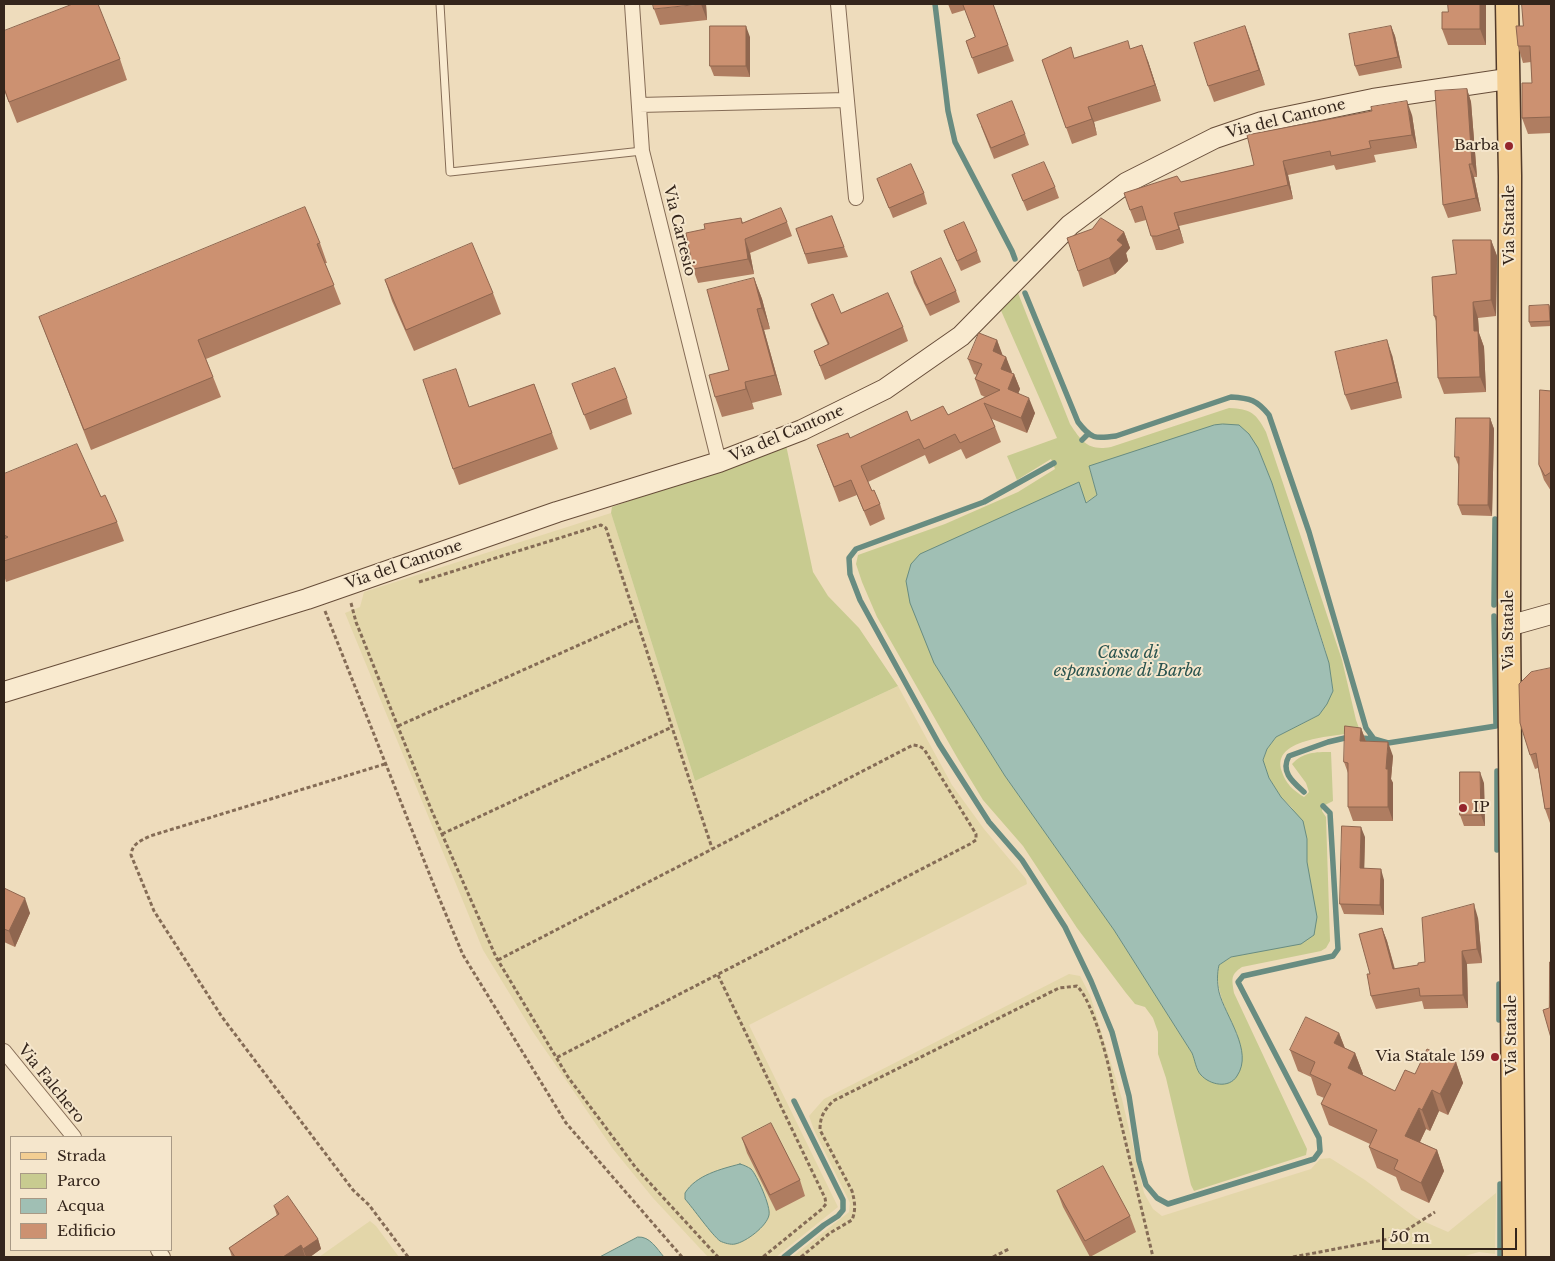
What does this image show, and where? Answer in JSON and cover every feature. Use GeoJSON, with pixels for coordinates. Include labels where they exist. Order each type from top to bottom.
{"type":"FeatureCollection","features":[{"type":"Feature","properties":{"kind":"main road","name":"Via Statale"},"geometry":{"type":"LineString","coordinates":[[1507,4],[1514,1257]]}},
{"type":"Feature","properties":{"kind":"street","name":"Via Cartesio"},"geometry":{"type":"LineString","coordinates":[[632,4],[642,151],[719,462]]}},
{"type":"Feature","properties":{"kind":"street"},"geometry":{"type":"LineString","coordinates":[[838,4],[856,198]]}},
{"type":"Feature","properties":{"kind":"street","name":"Via del Cantone"},"geometry":{"type":"LineString","coordinates":[[4,692],[322,594],[557,512],[719,462],[802,430],[885,389],[961,336],[1077,220],[1126,183],[1215,138],[1262,122],[1363,101],[1508,78]]}},
{"type":"Feature","properties":{"kind":"street"},"geometry":{"type":"LineString","coordinates":[[639,105],[846,100]]}},
{"type":"Feature","properties":{"kind":"street"},"geometry":{"type":"LineString","coordinates":[[1509,620],[1519,623],[1551,614]]}},
{"type":"Feature","properties":{"kind":"street","name":"Via Falchero"},"geometry":{"type":"LineString","coordinates":[[4,1051],[73,1136]]}},
{"type":"Feature","properties":{"kind":"lane"},"geometry":{"type":"LineString","coordinates":[[440,4],[450,172],[642,151]]}},
{"type":"Feature","properties":{"kind":"path"},"geometry":{"type":"LineString","coordinates":[[414,584],[601,525],[606,528],[712,848]]}},
{"type":"Feature","properties":{"kind":"path"},"geometry":{"type":"LineString","coordinates":[[322,594],[326,616],[463,955],[566,1123],[682,1257]]}},
{"type":"Feature","properties":{"kind":"path"},"geometry":{"type":"LineString","coordinates":[[359,600],[350,601],[356,622],[442,834],[498,960],[568,1077],[636,1168],[718,1257]]}},
{"type":"Feature","properties":{"kind":"path"},"geometry":{"type":"LineString","coordinates":[[398,726],[637,619]]}},
{"type":"Feature","properties":{"kind":"path"},"geometry":{"type":"LineString","coordinates":[[442,834],[672,727]]}},
{"type":"Feature","properties":{"kind":"path"},"geometry":{"type":"LineString","coordinates":[[498,960],[913,745],[924,749],[976,834],[976,840],[970,844],[556,1058]]}},
{"type":"Feature","properties":{"kind":"path"},"geometry":{"type":"LineString","coordinates":[[385,764],[150,836],[137,843],[132,848],[131,855],[154,911],[222,1017],[353,1190],[369,1205],[408,1257]]}},
{"type":"Feature","properties":{"kind":"path"},"geometry":{"type":"LineString","coordinates":[[718,974],[825,1198],[826,1204],[763,1257]]}},
{"type":"Feature","properties":{"kind":"path"},"geometry":{"type":"LineString","coordinates":[[801,1257],[830,1233],[852,1220],[855,1212],[852,1192],[820,1130],[820,1120],[823,1112],[833,1101],[1051,992],[1070,986],[1077,986],[1083,991],[1089,1002],[1111,1071],[1112,1089],[1153,1257]]}},
{"type":"Feature","properties":{"kind":"path"},"geometry":{"type":"LineString","coordinates":[[1293,1257],[1394,1238],[1435,1212]]}},
{"type":"Feature","properties":{"kind":"path"},"geometry":{"type":"LineString","coordinates":[[993,1257],[1009,1249]]}},
{"type":"Feature","properties":{"kind":"shaded area"},"geometry":{"type":"Polygon","coordinates":[[[611,513],[695,781],[898,686],[952,785],[984,829],[1026,879],[1027,884],[749,1025],[838,1207],[776,1257],[708,1257],[653,1198],[613,1149],[533,1032],[483,950],[345,613],[360,607],[364,592],[611,513]]]}},
{"type":"Feature","properties":{"kind":"shaded area"},"geometry":{"type":"Polygon","coordinates":[[[1069,974],[1080,976],[1090,995],[1122,1099],[1144,1193],[1153,1209],[1162,1216],[1311,1169],[1320,1159],[1330,1158],[1365,1180],[1416,1218],[1448,1232],[1496,1193],[1495,1254],[1479,1252],[1461,1257],[792,1257],[849,1212],[850,1203],[809,1116],[824,1099],[1069,974]]]}},
{"type":"Feature","properties":{"kind":"shaded area"},"geometry":{"type":"Polygon","coordinates":[[[370,1221],[376,1226],[399,1257],[319,1257],[370,1221]]]}},
{"type":"Feature","properties":{"kind":"green space"},"geometry":{"type":"Polygon","coordinates":[[[1018,293],[1070,424],[1086,444],[1097,448],[1111,447],[1229,408],[1243,409],[1256,416],[1266,432],[1342,660],[1360,731],[1309,740],[1286,751],[1281,760],[1282,772],[1286,780],[1293,789],[1304,797],[1309,792],[1306,783],[1292,764],[1305,755],[1331,752],[1333,801],[1323,806],[1322,811],[1326,817],[1330,941],[1326,948],[1321,951],[1242,967],[1235,972],[1233,978],[1234,993],[1307,1149],[1306,1155],[1194,1191],[1166,1078],[1158,1054],[1158,1032],[1153,1018],[1145,1007],[1135,1004],[1126,993],[1077,928],[1023,846],[983,800],[877,617],[856,564],[858,555],[945,524],[1018,492],[1055,469],[1051,459],[1017,480],[1007,456],[1057,438],[999,306],[1018,293]],[[1258,448],[1089,466],[1097,495],[1085,503],[1078,482],[934,663],[1005,776],[1114,930],[1192,1053],[1200,1074],[1238,1036],[1220,993],[1218,984],[1219,965],[1231,957],[1258,951],[1307,862],[1307,839],[1292,808],[1281,797],[1269,778],[1263,761],[1267,749],[1276,737],[1319,715],[1333,691],[1326,652],[1272,483],[1258,448]]]}},
{"type":"Feature","properties":{"kind":"green space"},"geometry":{"type":"Polygon","coordinates":[[[786,445],[813,572],[828,596],[859,628],[898,686],[695,781],[611,513],[612,507],[786,445]]]}},
{"type":"Feature","properties":{"kind":"water","name":"Cassa di espansione di Barba"},"geometry":{"type":"Polygon","coordinates":[[[1214,425],[1239,425],[1249,434],[1258,448],[1272,483],[1329,663],[1333,691],[1319,715],[1276,737],[1267,749],[1263,760],[1269,778],[1281,797],[1303,821],[1307,839],[1307,862],[1317,917],[1314,935],[1301,944],[1231,957],[1219,965],[1219,992],[1237,1034],[1242,1056],[1241,1066],[1234,1080],[1229,1083],[1219,1084],[1209,1081],[1199,1073],[1192,1053],[1114,930],[1005,776],[934,663],[910,603],[906,581],[911,564],[920,554],[1079,482],[1086,503],[1097,495],[1089,466],[1214,425]]]}},
{"type":"Feature","properties":{"kind":"water"},"geometry":{"type":"Polygon","coordinates":[[[740,1164],[751,1169],[757,1178],[766,1199],[769,1215],[764,1224],[750,1237],[740,1243],[730,1244],[720,1241],[712,1233],[685,1199],[685,1193],[702,1177],[740,1164]]]}},
{"type":"Feature","properties":{"kind":"water"},"geometry":{"type":"Polygon","coordinates":[[[638,1237],[650,1241],[664,1257],[600,1257],[638,1237]]]}},
{"type":"Feature","properties":{"kind":"building"},"geometry":{"type":"Polygon","coordinates":[[[73,4],[98,4],[120,59],[9,102],[4,88],[4,31],[73,4]]]}},
{"type":"Feature","properties":{"kind":"building"},"geometry":{"type":"Polygon","coordinates":[[[653,4],[701,4],[654,9],[653,4]]]}},
{"type":"Feature","properties":{"kind":"building"},"geometry":{"type":"Polygon","coordinates":[[[963,4],[993,4],[1008,45],[972,58],[966,41],[975,37],[963,4]]]}},
{"type":"Feature","properties":{"kind":"building"},"geometry":{"type":"Polygon","coordinates":[[[1448,4],[1480,4],[1480,29],[1442,29],[1442,12],[1448,12],[1448,4]]]}},
{"type":"Feature","properties":{"kind":"building"},"geometry":{"type":"Polygon","coordinates":[[[1522,4],[1551,4],[1551,117],[1522,118],[1522,83],[1532,83],[1530,46],[1518,46],[1516,26],[1523,26],[1522,4]]]}},
{"type":"Feature","properties":{"kind":"building"},"geometry":{"type":"Polygon","coordinates":[[[710,26],[746,26],[746,66],[710,66],[710,26]]]}},
{"type":"Feature","properties":{"kind":"building"},"geometry":{"type":"Polygon","coordinates":[[[1245,26],[1259,70],[1208,86],[1194,43],[1245,26]]]}},
{"type":"Feature","properties":{"kind":"building"},"geometry":{"type":"Polygon","coordinates":[[[1391,26],[1398,57],[1355,66],[1349,34],[1391,26]]]}},
{"type":"Feature","properties":{"kind":"building"},"geometry":{"type":"Polygon","coordinates":[[[1128,41],[1130,49],[1142,45],[1155,85],[1088,107],[1092,119],[1066,128],[1042,60],[1071,47],[1074,58],[1128,41]]]}},
{"type":"Feature","properties":{"kind":"building"},"geometry":{"type":"Polygon","coordinates":[[[1467,89],[1472,164],[1469,164],[1476,198],[1443,205],[1435,91],[1467,89]]]}},
{"type":"Feature","properties":{"kind":"building"},"geometry":{"type":"Polygon","coordinates":[[[1012,101],[1025,134],[991,148],[977,115],[1012,101]]]}},
{"type":"Feature","properties":{"kind":"building"},"geometry":{"type":"Polygon","coordinates":[[[1407,101],[1412,135],[1369,141],[1371,148],[1331,156],[1330,151],[1283,161],[1288,185],[1174,213],[1179,229],[1151,236],[1142,206],[1130,210],[1124,193],[1177,176],[1181,182],[1254,165],[1247,135],[1372,111],[1371,107],[1407,101]]]}},
{"type":"Feature","properties":{"kind":"building"},"geometry":{"type":"Polygon","coordinates":[[[1044,162],[1055,187],[1023,201],[1012,175],[1044,162]]]}},
{"type":"Feature","properties":{"kind":"building"},"geometry":{"type":"Polygon","coordinates":[[[911,164],[924,193],[889,208],[877,179],[911,164]]]}},
{"type":"Feature","properties":{"kind":"building"},"geometry":{"type":"Polygon","coordinates":[[[305,207],[320,243],[317,244],[334,285],[198,340],[213,377],[84,430],[39,317],[305,207]]]}},
{"type":"Feature","properties":{"kind":"building"},"geometry":{"type":"Polygon","coordinates":[[[781,208],[787,222],[745,239],[748,259],[693,269],[686,233],[705,229],[704,224],[741,218],[742,223],[781,208]]]}},
{"type":"Feature","properties":{"kind":"building"},"geometry":{"type":"Polygon","coordinates":[[[832,216],[844,247],[805,254],[796,229],[832,216]]]}},
{"type":"Feature","properties":{"kind":"building"},"geometry":{"type":"Polygon","coordinates":[[[1101,218],[1124,232],[1117,240],[1123,245],[1109,258],[1078,271],[1067,238],[1092,229],[1101,218]]]}},
{"type":"Feature","properties":{"kind":"building"},"geometry":{"type":"Polygon","coordinates":[[[964,222],[977,251],[957,261],[944,231],[964,222]]]}},
{"type":"Feature","properties":{"kind":"building"},"geometry":{"type":"Polygon","coordinates":[[[1453,240],[1491,240],[1491,300],[1473,302],[1474,331],[1478,331],[1480,377],[1438,378],[1436,316],[1434,316],[1432,277],[1456,274],[1453,240]]]}},
{"type":"Feature","properties":{"kind":"building"},"geometry":{"type":"Polygon","coordinates":[[[472,243],[493,293],[406,330],[385,280],[472,243]]]}},
{"type":"Feature","properties":{"kind":"building"},"geometry":{"type":"Polygon","coordinates":[[[941,258],[956,291],[926,305],[911,272],[941,258]]]}},
{"type":"Feature","properties":{"kind":"building"},"geometry":{"type":"Polygon","coordinates":[[[754,278],[762,308],[757,309],[775,375],[745,382],[746,389],[715,397],[709,375],[729,370],[707,290],[754,278]]]}},
{"type":"Feature","properties":{"kind":"building"},"geometry":{"type":"Polygon","coordinates":[[[888,293],[903,327],[820,366],[814,351],[829,344],[811,304],[833,294],[841,313],[888,293]]]}},
{"type":"Feature","properties":{"kind":"building"},"geometry":{"type":"Polygon","coordinates":[[[1549,305],[1550,321],[1529,322],[1529,306],[1549,305]]]}},
{"type":"Feature","properties":{"kind":"building"},"geometry":{"type":"Polygon","coordinates":[[[979,333],[997,340],[993,351],[1006,357],[1001,369],[1014,374],[1008,389],[1029,398],[1021,418],[984,403],[995,427],[960,443],[955,434],[924,449],[919,439],[861,466],[880,504],[864,511],[851,480],[834,487],[817,445],[848,433],[850,438],[907,411],[911,421],[943,406],[948,415],[1000,390],[975,379],[982,364],[968,359],[979,333]]]}},
{"type":"Feature","properties":{"kind":"building"},"geometry":{"type":"Polygon","coordinates":[[[1387,340],[1397,382],[1345,395],[1335,352],[1387,340]]]}},
{"type":"Feature","properties":{"kind":"building"},"geometry":{"type":"Polygon","coordinates":[[[615,368],[627,398],[584,415],[572,384],[615,368]]]}},
{"type":"Feature","properties":{"kind":"building"},"geometry":{"type":"Polygon","coordinates":[[[456,369],[469,407],[534,384],[552,433],[453,469],[423,380],[456,369]]]}},
{"type":"Feature","properties":{"kind":"building"},"geometry":{"type":"Polygon","coordinates":[[[1540,390],[1551,391],[1551,472],[1545,476],[1539,465],[1540,390]]]}},
{"type":"Feature","properties":{"kind":"building"},"geometry":{"type":"Polygon","coordinates":[[[1456,418],[1490,418],[1488,505],[1458,505],[1459,457],[1455,457],[1456,418]]]}},
{"type":"Feature","properties":{"kind":"building"},"geometry":{"type":"Polygon","coordinates":[[[77,444],[101,497],[105,495],[117,522],[4,561],[4,539],[8,537],[4,535],[4,474],[77,444]]]}},
{"type":"Feature","properties":{"kind":"building"},"geometry":{"type":"Polygon","coordinates":[[[1551,668],[1551,808],[1545,809],[1536,753],[1530,755],[1520,723],[1519,684],[1531,672],[1551,668]]]}},
{"type":"Feature","properties":{"kind":"building"},"geometry":{"type":"Polygon","coordinates":[[[1345,726],[1361,728],[1360,741],[1388,742],[1386,769],[1388,769],[1388,807],[1348,807],[1348,763],[1344,762],[1345,726]]]}},
{"type":"Feature","properties":{"kind":"building"},"geometry":{"type":"Polygon","coordinates":[[[1460,772],[1480,772],[1481,815],[1460,815],[1460,772]]]}},
{"type":"Feature","properties":{"kind":"building"},"geometry":{"type":"Polygon","coordinates":[[[1342,826],[1361,827],[1360,868],[1381,869],[1380,905],[1340,904],[1342,826]]]}},
{"type":"Feature","properties":{"kind":"building"},"geometry":{"type":"Polygon","coordinates":[[[4,888],[25,898],[9,931],[4,929],[4,888]]]}},
{"type":"Feature","properties":{"kind":"building"},"geometry":{"type":"Polygon","coordinates":[[[1474,904],[1477,949],[1462,951],[1463,995],[1420,996],[1419,988],[1371,996],[1367,974],[1370,974],[1359,934],[1382,928],[1393,969],[1418,965],[1418,963],[1425,962],[1422,918],[1474,904]]]}},
{"type":"Feature","properties":{"kind":"building"},"geometry":{"type":"Polygon","coordinates":[[[1550,962],[1551,1038],[1543,1010],[1549,1008],[1550,962]]]}},
{"type":"Feature","properties":{"kind":"building"},"geometry":{"type":"Polygon","coordinates":[[[1306,1017],[1339,1033],[1334,1043],[1355,1053],[1348,1068],[1395,1091],[1405,1070],[1415,1074],[1427,1049],[1456,1062],[1440,1094],[1432,1090],[1422,1110],[1419,1108],[1405,1136],[1437,1150],[1421,1183],[1394,1169],[1398,1160],[1369,1147],[1377,1130],[1321,1104],[1331,1084],[1310,1074],[1315,1062],[1290,1050],[1306,1017]]]}},
{"type":"Feature","properties":{"kind":"building"},"geometry":{"type":"Polygon","coordinates":[[[771,1123],[800,1180],[770,1195],[742,1138],[771,1123]]]}},
{"type":"Feature","properties":{"kind":"building"},"geometry":{"type":"Polygon","coordinates":[[[1103,1166],[1130,1216],[1085,1241],[1057,1191],[1103,1166]]]}},
{"type":"Feature","properties":{"kind":"building"},"geometry":{"type":"Polygon","coordinates":[[[288,1196],[318,1239],[303,1249],[301,1245],[283,1257],[235,1257],[229,1248],[279,1214],[274,1206],[288,1196]]]}},
{"type":"Feature","properties":{"kind":"waterway"},"geometry":{"type":"LineString","coordinates":[[935,4],[948,111],[955,142],[1015,259]]}},
{"type":"Feature","properties":{"kind":"waterway"},"geometry":{"type":"LineString","coordinates":[[1025,293],[1078,422],[1090,435],[1098,437],[1116,436],[1231,397],[1253,401],[1261,406],[1269,415],[1309,532],[1366,728],[1374,739],[1388,743],[1496,726],[1494,616]]}},
{"type":"Feature","properties":{"kind":"waterway"},"geometry":{"type":"LineString","coordinates":[[1082,440],[1088,434]]}},
{"type":"Feature","properties":{"kind":"waterway"},"geometry":{"type":"LineString","coordinates":[[1054,463],[984,502],[856,549],[849,558],[850,574],[860,600],[939,744],[989,822],[1022,860],[1065,927],[1091,981],[1112,1032],[1129,1096],[1139,1161],[1146,1185],[1157,1198],[1168,1204],[1314,1159],[1320,1151],[1319,1138],[1238,982],[1243,976],[1333,956],[1338,949],[1330,813],[1323,806]]}},
{"type":"Feature","properties":{"kind":"waterway"},"geometry":{"type":"LineString","coordinates":[[1494,605],[1495,519]]}},
{"type":"Feature","properties":{"kind":"waterway"},"geometry":{"type":"LineString","coordinates":[[1304,792],[1287,772],[1286,767],[1289,756],[1328,742],[1349,737],[1374,739]]}},
{"type":"Feature","properties":{"kind":"waterway"},"geometry":{"type":"LineString","coordinates":[[1497,771],[1497,850]]}},
{"type":"Feature","properties":{"kind":"waterway"},"geometry":{"type":"LineString","coordinates":[[1499,984],[1499,1020]]}},
{"type":"Feature","properties":{"kind":"waterway"},"geometry":{"type":"LineString","coordinates":[[784,1257],[838,1216],[843,1210],[843,1200],[794,1101]]}},
{"type":"Feature","properties":{"kind":"waterway"},"geometry":{"type":"LineString","coordinates":[[1500,1184],[1500,1257]]}},
{"type":"Feature","properties":{"kind":"place","name":"Barba"},"geometry":{"type":"Point","coordinates":[1509,146]}},
{"type":"Feature","properties":{"kind":"place","name":"IP"},"geometry":{"type":"Point","coordinates":[1463,808]}},
{"type":"Feature","properties":{"kind":"place","name":"Via Statale 159"},"geometry":{"type":"Point","coordinates":[1495,1057]}}]}
